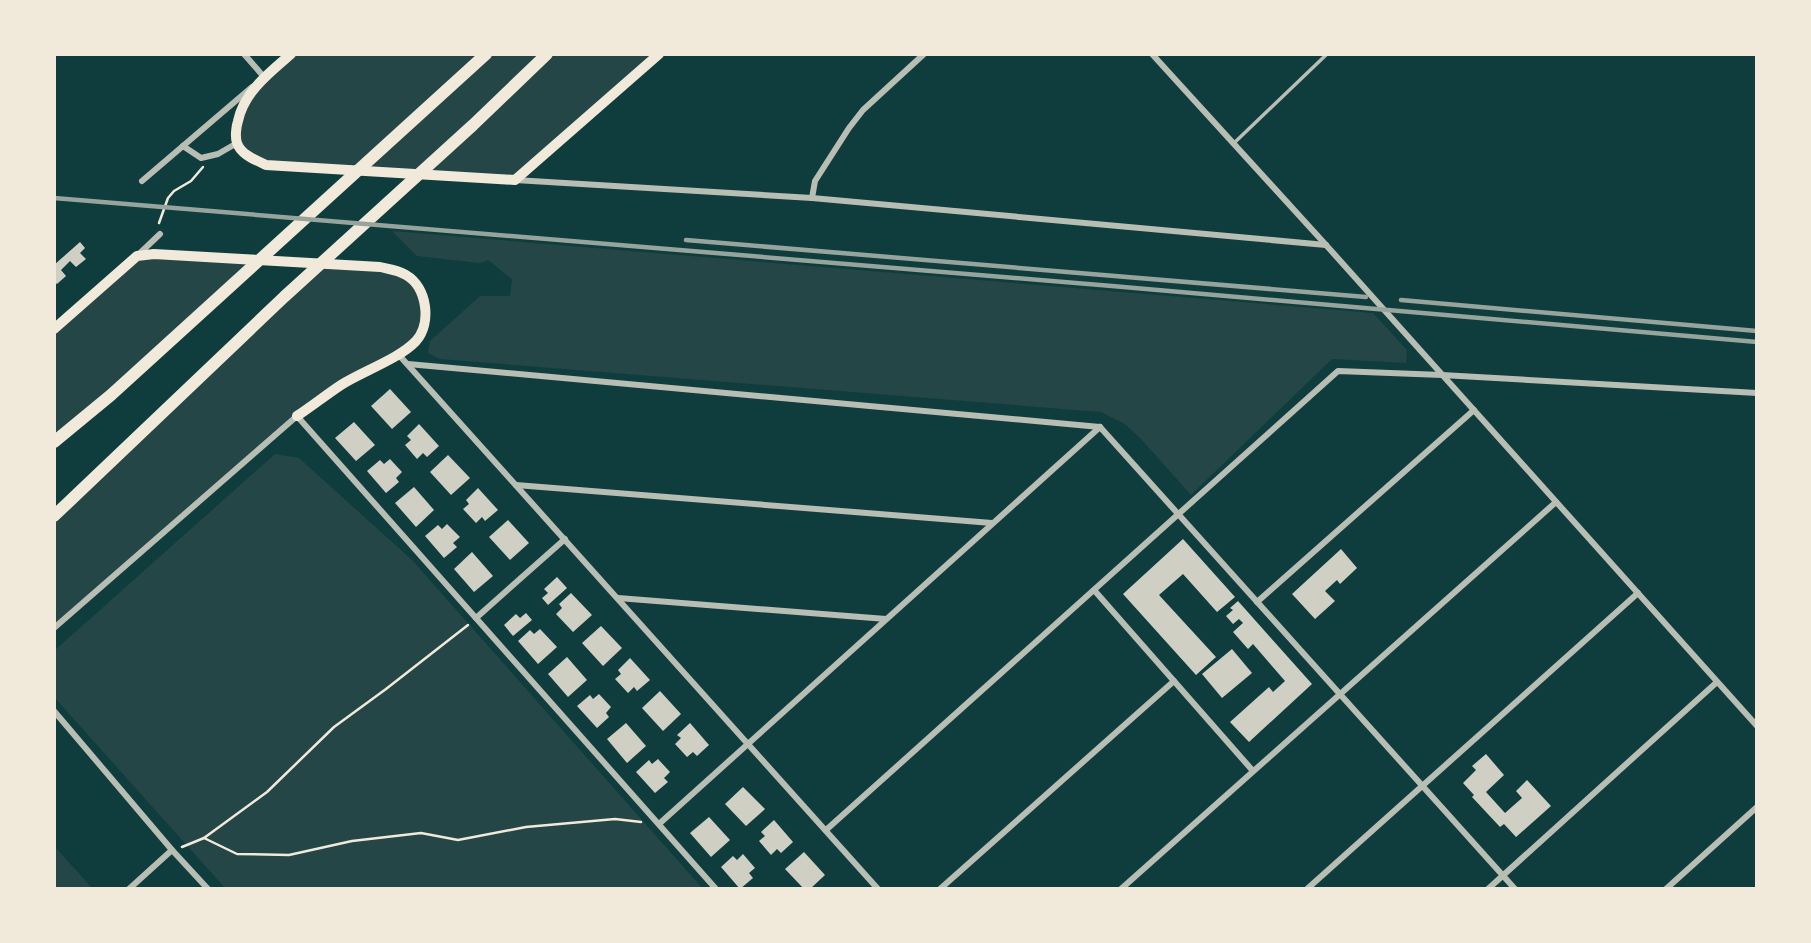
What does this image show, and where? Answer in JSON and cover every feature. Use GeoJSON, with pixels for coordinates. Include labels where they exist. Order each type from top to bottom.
{"type":"FeatureCollection","features":[{"type":"Feature","properties":{"kind":"highway"},"geometry":{"type":"LineString","coordinates":[[54,442],[111,395],[486,54]]}},
{"type":"Feature","properties":{"kind":"highway"},"geometry":{"type":"LineString","coordinates":[[55,516],[284,297],[547,54]]}},
{"type":"Feature","properties":{"kind":"main road"},"geometry":{"type":"LineString","coordinates":[[291,54],[264,77],[241,107],[236,129],[237,143],[248,157],[267,165],[515,180],[659,54]]}},
{"type":"Feature","properties":{"kind":"main road"},"geometry":{"type":"LineString","coordinates":[[54,329],[137,256],[154,254],[380,267],[406,275],[418,287],[425,304],[425,324],[416,340],[398,354],[342,384],[297,416]]}},
{"type":"Feature","properties":{"kind":"street"},"geometry":{"type":"LineString","coordinates":[[142,181],[264,77],[244,54]]}},
{"type":"Feature","properties":{"kind":"street"},"geometry":{"type":"LineString","coordinates":[[812,198],[815,181],[849,128],[863,110],[924,54]]}},
{"type":"Feature","properties":{"kind":"street"},"geometry":{"type":"LineString","coordinates":[[1152,54],[1757,726]]}},
{"type":"Feature","properties":{"kind":"street"},"geometry":{"type":"LineString","coordinates":[[183,146],[201,158],[218,154],[237,143]]}},
{"type":"Feature","properties":{"kind":"street"},"geometry":{"type":"LineString","coordinates":[[515,180],[812,198],[1326,245]]}},
{"type":"Feature","properties":{"kind":"street"},"geometry":{"type":"LineString","coordinates":[[137,256],[160,234]]}},
{"type":"Feature","properties":{"kind":"street"},"geometry":{"type":"LineString","coordinates":[[398,354],[878,889]]}},
{"type":"Feature","properties":{"kind":"street"},"geometry":{"type":"LineString","coordinates":[[408,364],[1100,427],[1515,889]]}},
{"type":"Feature","properties":{"kind":"street"},"geometry":{"type":"LineString","coordinates":[[826,830],[1338,370],[1757,393]]}},
{"type":"Feature","properties":{"kind":"street"},"geometry":{"type":"LineString","coordinates":[[1257,602],[1474,410]]}},
{"type":"Feature","properties":{"kind":"street"},"geometry":{"type":"LineString","coordinates":[[54,628],[297,416],[716,889]]}},
{"type":"Feature","properties":{"kind":"street"},"geometry":{"type":"LineString","coordinates":[[659,824],[1100,427]]}},
{"type":"Feature","properties":{"kind":"street"},"geometry":{"type":"LineString","coordinates":[[516,485],[992,523]]}},
{"type":"Feature","properties":{"kind":"street"},"geometry":{"type":"LineString","coordinates":[[1121,889],[1556,502]]}},
{"type":"Feature","properties":{"kind":"street"},"geometry":{"type":"LineString","coordinates":[[477,618],[565,539]]}},
{"type":"Feature","properties":{"kind":"street"},"geometry":{"type":"LineString","coordinates":[[1094,590],[1253,771]]}},
{"type":"Feature","properties":{"kind":"street"},"geometry":{"type":"LineString","coordinates":[[1307,889],[1638,593]]}},
{"type":"Feature","properties":{"kind":"street"},"geometry":{"type":"LineString","coordinates":[[618,598],[886,619]]}},
{"type":"Feature","properties":{"kind":"street"},"geometry":{"type":"LineString","coordinates":[[940,889],[1174,681]]}},
{"type":"Feature","properties":{"kind":"street"},"geometry":{"type":"LineString","coordinates":[[1488,889],[1717,682]]}},
{"type":"Feature","properties":{"kind":"street"},"geometry":{"type":"LineString","coordinates":[[54,711],[208,889]]}},
{"type":"Feature","properties":{"kind":"street"},"geometry":{"type":"LineString","coordinates":[[1666,889],[1757,807]]}},
{"type":"Feature","properties":{"kind":"street"},"geometry":{"type":"LineString","coordinates":[[129,889],[172,850]]}},
{"type":"Feature","properties":{"kind":"lane"},"geometry":{"type":"LineString","coordinates":[[1233,144],[1327,54]]}},
{"type":"Feature","properties":{"kind":"path"},"geometry":{"type":"LineString","coordinates":[[160,234],[157,227],[169,198],[174,191],[191,181],[211,156]]}},
{"type":"Feature","properties":{"kind":"path"},"geometry":{"type":"LineString","coordinates":[[172,850],[204,838],[267,792],[334,727],[477,618]]}},
{"type":"Feature","properties":{"kind":"path"},"geometry":{"type":"LineString","coordinates":[[204,838],[237,853],[289,855],[352,841],[421,833],[457,840],[526,827],[615,819],[659,824]]}},
{"type":"Feature","properties":{"kind":"shaded area"},"geometry":{"type":"Polygon","coordinates":[[[291,54],[659,54],[515,180],[266,165],[237,143],[241,107],[291,54]]]}},
{"type":"Feature","properties":{"kind":"shaded area"},"geometry":{"type":"Polygon","coordinates":[[[392,231],[1373,313],[1407,350],[1406,363],[1332,359],[1191,495],[1125,424],[1101,412],[440,359],[428,353],[430,341],[480,296],[510,296],[512,279],[488,260],[480,263],[417,256],[392,231]]]}},
{"type":"Feature","properties":{"kind":"shaded area"},"geometry":{"type":"Polygon","coordinates":[[[137,256],[257,263],[54,442],[54,329],[137,256]]]}},
{"type":"Feature","properties":{"kind":"shaded area"},"geometry":{"type":"Polygon","coordinates":[[[319,263],[406,275],[425,304],[416,340],[297,416],[54,628],[54,516],[319,263]]]}},
{"type":"Feature","properties":{"kind":"shaded area"},"geometry":{"type":"Polygon","coordinates":[[[275,454],[299,458],[412,560],[703,889],[226,889],[54,697],[54,651],[275,454]]]}},
{"type":"Feature","properties":{"kind":"shaded area"},"geometry":{"type":"Polygon","coordinates":[[[54,846],[93,889],[54,889],[54,846]]]}},
{"type":"Feature","properties":{"kind":"building"},"geometry":{"type":"Polygon","coordinates":[[[80,242],[85,248],[80,253],[86,259],[76,267],[70,261],[61,270],[66,276],[57,284],[54,282],[54,265],[80,242]]]}},
{"type":"Feature","properties":{"kind":"building"},"geometry":{"type":"Polygon","coordinates":[[[390,389],[411,412],[392,429],[371,406],[390,389]]]}},
{"type":"Feature","properties":{"kind":"building"},"geometry":{"type":"Polygon","coordinates":[[[354,422],[375,445],[356,461],[335,438],[354,422]]]}},
{"type":"Feature","properties":{"kind":"building"},"geometry":{"type":"Polygon","coordinates":[[[419,424],[439,446],[427,457],[423,453],[417,459],[405,445],[411,440],[407,436],[419,424]]]}},
{"type":"Feature","properties":{"kind":"building"},"geometry":{"type":"Polygon","coordinates":[[[448,455],[470,478],[451,495],[430,472],[448,455]]]}},
{"type":"Feature","properties":{"kind":"building"},"geometry":{"type":"Polygon","coordinates":[[[390,459],[402,472],[396,478],[399,482],[386,493],[367,471],[380,460],[384,464],[390,459]]]}},
{"type":"Feature","properties":{"kind":"building"},"geometry":{"type":"Polygon","coordinates":[[[414,487],[434,510],[416,527],[395,503],[414,487]]]}},
{"type":"Feature","properties":{"kind":"building"},"geometry":{"type":"Polygon","coordinates":[[[478,488],[498,510],[485,521],[482,517],[476,523],[463,509],[469,504],[466,500],[478,488]]]}},
{"type":"Feature","properties":{"kind":"building"},"geometry":{"type":"Polygon","coordinates":[[[508,520],[529,543],[510,560],[489,537],[508,520]]]}},
{"type":"Feature","properties":{"kind":"building"},"geometry":{"type":"Polygon","coordinates":[[[447,524],[460,537],[453,543],[457,547],[444,558],[425,536],[438,525],[442,529],[447,524]]]}},
{"type":"Feature","properties":{"kind":"building"},"geometry":{"type":"Polygon","coordinates":[[[1183,539],[1235,597],[1217,612],[1183,574],[1159,595],[1216,657],[1196,675],[1123,594],[1183,539]]]}},
{"type":"Feature","properties":{"kind":"building"},"geometry":{"type":"Polygon","coordinates":[[[1341,549],[1357,568],[1340,584],[1337,580],[1325,591],[1335,601],[1315,619],[1292,594],[1341,549]]]}},
{"type":"Feature","properties":{"kind":"building"},"geometry":{"type":"Polygon","coordinates":[[[472,552],[493,576],[474,592],[454,569],[472,552]]]}},
{"type":"Feature","properties":{"kind":"building"},"geometry":{"type":"Polygon","coordinates":[[[557,577],[567,588],[548,605],[542,598],[548,593],[544,589],[557,577]]]}},
{"type":"Feature","properties":{"kind":"building"},"geometry":{"type":"Polygon","coordinates":[[[571,593],[592,615],[573,632],[556,614],[562,608],[559,604],[571,593]]]}},
{"type":"Feature","properties":{"kind":"building"},"geometry":{"type":"Polygon","coordinates":[[[1238,601],[1312,684],[1249,742],[1230,722],[1269,687],[1273,692],[1285,681],[1253,644],[1248,649],[1233,632],[1243,623],[1239,619],[1233,624],[1226,616],[1238,601]]]}},
{"type":"Feature","properties":{"kind":"building"},"geometry":{"type":"Polygon","coordinates":[[[526,613],[532,620],[513,636],[504,625],[516,614],[520,618],[526,613]]]}},
{"type":"Feature","properties":{"kind":"building"},"geometry":{"type":"Polygon","coordinates":[[[601,626],[622,648],[603,666],[582,643],[601,626]]]}},
{"type":"Feature","properties":{"kind":"building"},"geometry":{"type":"Polygon","coordinates":[[[540,629],[557,647],[538,664],[518,641],[530,630],[534,634],[540,629]]]}},
{"type":"Feature","properties":{"kind":"building"},"geometry":{"type":"Polygon","coordinates":[[[1232,649],[1252,673],[1222,698],[1202,674],[1232,649]]]}},
{"type":"Feature","properties":{"kind":"building"},"geometry":{"type":"Polygon","coordinates":[[[567,657],[587,680],[568,697],[548,674],[567,657]]]}},
{"type":"Feature","properties":{"kind":"building"},"geometry":{"type":"Polygon","coordinates":[[[630,658],[650,680],[637,691],[634,687],[628,693],[615,679],[621,674],[618,670],[630,658]]]}},
{"type":"Feature","properties":{"kind":"building"},"geometry":{"type":"Polygon","coordinates":[[[660,691],[681,714],[663,731],[642,708],[660,691]]]}},
{"type":"Feature","properties":{"kind":"building"},"geometry":{"type":"Polygon","coordinates":[[[599,694],[611,707],[606,713],[609,717],[597,728],[577,706],[590,695],[593,699],[599,694]]]}},
{"type":"Feature","properties":{"kind":"building"},"geometry":{"type":"Polygon","coordinates":[[[626,723],[646,746],[627,763],[607,739],[626,723]]]}},
{"type":"Feature","properties":{"kind":"building"},"geometry":{"type":"Polygon","coordinates":[[[690,723],[709,745],[697,756],[693,752],[687,757],[675,744],[681,738],[677,735],[690,723]]]}},
{"type":"Feature","properties":{"kind":"building"},"geometry":{"type":"Polygon","coordinates":[[[1486,754],[1504,775],[1486,792],[1505,813],[1522,798],[1516,791],[1527,780],[1551,806],[1516,837],[1504,824],[1500,827],[1472,797],[1474,795],[1463,783],[1476,770],[1472,766],[1486,754]]]}},
{"type":"Feature","properties":{"kind":"building"},"geometry":{"type":"Polygon","coordinates":[[[658,759],[670,772],[664,778],[668,782],[655,793],[636,772],[649,760],[652,764],[658,759]]]}},
{"type":"Feature","properties":{"kind":"building"},"geometry":{"type":"Polygon","coordinates":[[[743,787],[765,809],[746,826],[725,804],[743,787]]]}},
{"type":"Feature","properties":{"kind":"building"},"geometry":{"type":"Polygon","coordinates":[[[709,817],[730,840],[711,857],[690,833],[709,817]]]}},
{"type":"Feature","properties":{"kind":"building"},"geometry":{"type":"Polygon","coordinates":[[[774,820],[793,842],[781,853],[777,849],[771,855],[759,841],[765,836],[761,832],[774,820]]]}},
{"type":"Feature","properties":{"kind":"building"},"geometry":{"type":"Polygon","coordinates":[[[804,852],[825,875],[810,889],[804,889],[785,869],[804,852]]]}},
{"type":"Feature","properties":{"kind":"building"},"geometry":{"type":"Polygon","coordinates":[[[743,854],[755,868],[749,873],[753,878],[740,889],[721,867],[733,856],[737,860],[743,854]]]}},
{"type":"Feature","properties":{"kind":"railway"},"geometry":{"type":"LineString","coordinates":[[54,198],[1757,342]]}},
{"type":"Feature","properties":{"kind":"railway"},"geometry":{"type":"LineString","coordinates":[[686,240],[1366,297]]}},
{"type":"Feature","properties":{"kind":"railway"},"geometry":{"type":"LineString","coordinates":[[1401,300],[1757,331]]}}]}
